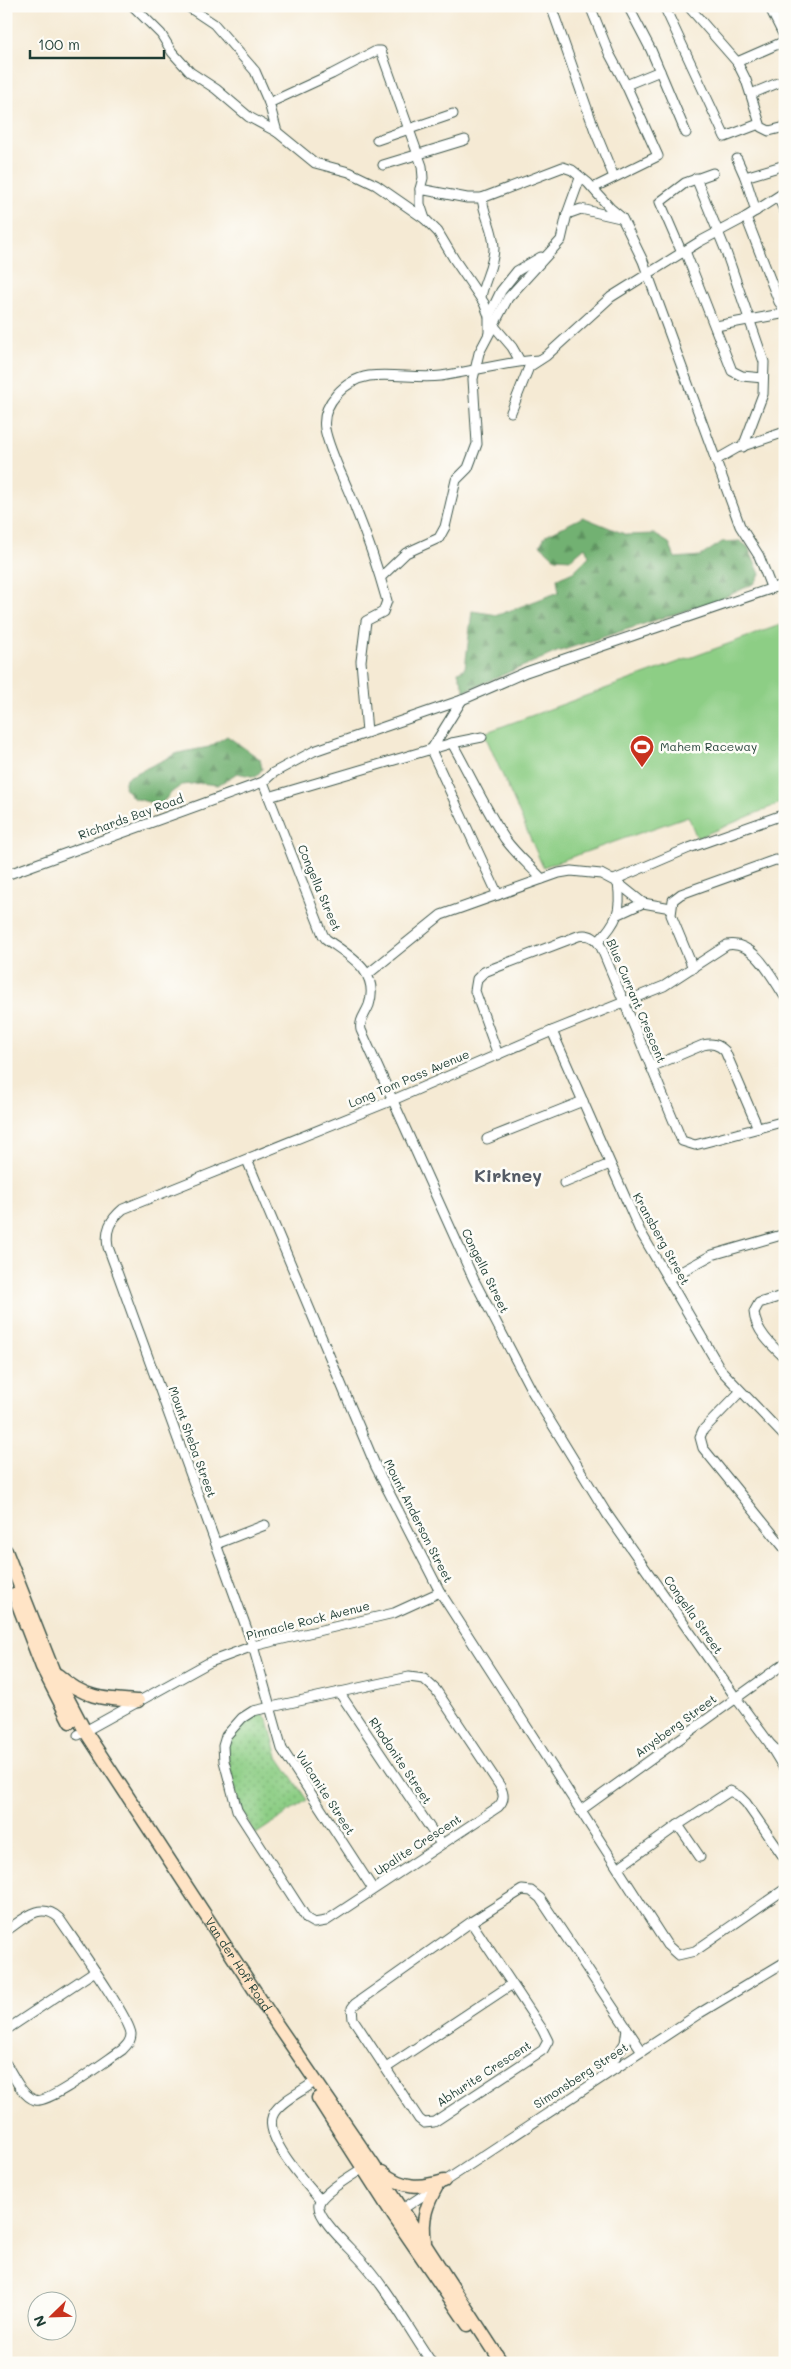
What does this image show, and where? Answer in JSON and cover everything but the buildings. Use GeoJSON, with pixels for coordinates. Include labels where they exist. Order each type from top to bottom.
{"type":"FeatureCollection","features":[{"type":"Feature","properties":{"kind":"main road","name":"Van der Hoff Road"},"geometry":{"type":"LineString","coordinates":[[6,1551],[53,1670],[81,1733],[274,2020],[493,2363]]}},
{"type":"Feature","properties":{"kind":"main road","name":"Van der Hoff Road"},"geometry":{"type":"LineString","coordinates":[[6,1571],[42,1667],[81,1733],[310,2085],[369,2167]]}},
{"type":"Feature","properties":{"kind":"main road"},"geometry":{"type":"LineString","coordinates":[[53,1670],[71,1686],[91,1696],[111,1700],[138,1701]]}},
{"type":"Feature","properties":{"kind":"main road"},"geometry":{"type":"LineString","coordinates":[[369,2167],[405,2186],[426,2186],[441,2183]]}},
{"type":"Feature","properties":{"kind":"main road"},"geometry":{"type":"LineString","coordinates":[[426,2245],[423,2225],[424,2212],[441,2183]]}},
{"type":"Feature","properties":{"kind":"main road","name":"Van der Hoff Road"},"geometry":{"type":"LineString","coordinates":[[398,2212],[426,2245],[502,2363]]}},
{"type":"Feature","properties":{"kind":"street"},"geometry":{"type":"LineString","coordinates":[[133,6],[161,34],[172,52],[188,71],[216,89],[249,117],[278,132],[315,163],[349,172],[376,185],[425,219],[438,232],[454,259],[481,297],[489,316],[489,336]]}},
{"type":"Feature","properties":{"kind":"street"},"geometry":{"type":"LineString","coordinates":[[187,6],[214,24],[255,71],[269,103],[278,132]]}},
{"type":"Feature","properties":{"kind":"street"},"geometry":{"type":"LineString","coordinates":[[552,6],[595,131],[614,177]]}},
{"type":"Feature","properties":{"kind":"street"},"geometry":{"type":"LineString","coordinates":[[590,6],[609,53],[626,85],[658,156],[593,188]]}},
{"type":"Feature","properties":{"kind":"street"},"geometry":{"type":"LineString","coordinates":[[628,6],[660,71],[686,133]]}},
{"type":"Feature","properties":{"kind":"street"},"geometry":{"type":"LineString","coordinates":[[664,6],[725,137],[759,124]]}},
{"type":"Feature","properties":{"kind":"street"},"geometry":{"type":"LineString","coordinates":[[688,6],[737,62],[751,94],[759,124],[767,131],[785,127]]}},
{"type":"Feature","properties":{"kind":"street"},"geometry":{"type":"LineString","coordinates":[[737,62],[785,40],[769,6]]}},
{"type":"Feature","properties":{"kind":"street"},"geometry":{"type":"LineString","coordinates":[[269,103],[379,50],[384,53],[419,155],[423,178],[420,188],[420,204],[425,219]]}},
{"type":"Feature","properties":{"kind":"street"},"geometry":{"type":"LineString","coordinates":[[626,85],[660,71]]}},
{"type":"Feature","properties":{"kind":"street"},"geometry":{"type":"LineString","coordinates":[[751,94],[785,80]]}},
{"type":"Feature","properties":{"kind":"street"},"geometry":{"type":"LineString","coordinates":[[377,140],[453,114]]}},
{"type":"Feature","properties":{"kind":"street"},"geometry":{"type":"LineString","coordinates":[[383,165],[465,140]]}},
{"type":"Feature","properties":{"kind":"street"},"geometry":{"type":"LineString","coordinates":[[738,158],[756,211]]}},
{"type":"Feature","properties":{"kind":"street"},"geometry":{"type":"LineString","coordinates":[[745,177],[785,165]]}},
{"type":"Feature","properties":{"kind":"street"},"geometry":{"type":"LineString","coordinates":[[420,188],[467,198],[482,198],[563,168],[572,170],[593,188],[610,208],[622,218],[647,275],[740,526],[759,556],[771,588]]}},
{"type":"Feature","properties":{"kind":"street"},"geometry":{"type":"LineString","coordinates":[[713,172],[679,186],[660,202],[716,326],[732,371],[742,376],[763,378]]}},
{"type":"Feature","properties":{"kind":"street"},"geometry":{"type":"LineString","coordinates":[[381,577],[406,553],[439,538],[445,526],[456,480],[468,468],[477,444],[474,370],[479,353],[508,298],[558,245],[580,178]]}},
{"type":"Feature","properties":{"kind":"street"},"geometry":{"type":"LineString","coordinates":[[696,178],[719,233],[764,362],[763,394],[743,446]]}},
{"type":"Feature","properties":{"kind":"street"},"geometry":{"type":"LineString","coordinates":[[511,412],[526,372],[611,297],[756,211],[781,194],[785,212]]}},
{"type":"Feature","properties":{"kind":"street"},"geometry":{"type":"LineString","coordinates":[[481,297],[493,259],[494,247],[493,233],[482,198]]}},
{"type":"Feature","properties":{"kind":"street"},"geometry":{"type":"LineString","coordinates":[[567,214],[581,209],[622,218]]}},
{"type":"Feature","properties":{"kind":"street"},"geometry":{"type":"LineString","coordinates":[[716,326],[784,312],[746,217]]}},
{"type":"Feature","properties":{"kind":"street"},"geometry":{"type":"LineString","coordinates":[[489,316],[501,291],[517,271],[544,256],[563,234]]}},
{"type":"Feature","properties":{"kind":"street"},"geometry":{"type":"LineString","coordinates":[[494,326],[512,347],[520,361]]}},
{"type":"Feature","properties":{"kind":"street"},"geometry":{"type":"LineString","coordinates":[[367,732],[361,661],[366,621],[383,612],[388,604],[381,577],[363,526],[326,431],[330,403],[333,397],[355,382],[371,376],[418,378],[520,361],[539,360]]}},
{"type":"Feature","properties":{"kind":"street"},"geometry":{"type":"LineString","coordinates":[[716,460],[743,446],[785,432]]}},
{"type":"Feature","properties":{"kind":"street","name":"Richards Bay Road"},"geometry":{"type":"LineString","coordinates":[[6,875],[263,782],[273,773],[314,751],[462,700],[526,672],[785,584]]}},
{"type":"Feature","properties":{"kind":"street"},"geometry":{"type":"LineString","coordinates":[[431,750],[462,700]]}},
{"type":"Feature","properties":{"kind":"street"},"geometry":{"type":"LineString","coordinates":[[269,797],[452,743],[482,737]]}},
{"type":"Feature","properties":{"kind":"street"},"geometry":{"type":"LineString","coordinates":[[452,743],[468,769],[482,800],[507,841],[542,880]]}},
{"type":"Feature","properties":{"kind":"street"},"geometry":{"type":"LineString","coordinates":[[431,750],[498,894]]}},
{"type":"Feature","properties":{"kind":"street","name":"Congella Street"},"geometry":{"type":"LineString","coordinates":[[263,782],[323,935],[360,964],[368,974],[370,999],[360,1023],[361,1030],[474,1280],[533,1393],[607,1514],[736,1698],[770,1744],[785,1759]]}},
{"type":"Feature","properties":{"kind":"street"},"geometry":{"type":"LineString","coordinates":[[616,882],[689,848],[785,814]]}},
{"type":"Feature","properties":{"kind":"street"},"geometry":{"type":"LineString","coordinates":[[693,968],[672,918],[671,908],[673,900],[681,894],[775,860],[785,860]]}},
{"type":"Feature","properties":{"kind":"street"},"geometry":{"type":"LineString","coordinates":[[368,974],[441,915],[498,894],[571,871],[601,874],[616,882],[643,903],[671,908]]}},
{"type":"Feature","properties":{"kind":"street"},"geometry":{"type":"LineString","coordinates":[[598,942],[618,915],[620,897],[616,882]]}},
{"type":"Feature","properties":{"kind":"street"},"geometry":{"type":"LineString","coordinates":[[618,915],[643,903]]}},
{"type":"Feature","properties":{"kind":"street","name":"Blue Currant Crescent"},"geometry":{"type":"LineString","coordinates":[[498,1055],[475,991],[475,983],[479,976],[578,936],[588,935],[598,942],[678,1133],[685,1143],[699,1145],[785,1121]]}},
{"type":"Feature","properties":{"kind":"street","name":"Long Tom Pass Avenue"},"geometry":{"type":"LineString","coordinates":[[108,1247],[108,1229],[112,1218],[123,1209],[393,1100],[552,1031],[664,986],[722,947],[739,944],[749,949],[785,997]]}},
{"type":"Feature","properties":{"kind":"street","name":"Kransberg Street"},"geometry":{"type":"LineString","coordinates":[[552,1031],[640,1231],[721,1370],[785,1437]]}},
{"type":"Feature","properties":{"kind":"street"},"geometry":{"type":"LineString","coordinates":[[651,1068],[703,1045],[710,1043],[720,1046],[725,1051],[758,1128]]}},
{"type":"Feature","properties":{"kind":"street"},"geometry":{"type":"LineString","coordinates":[[487,1139],[583,1101]]}},
{"type":"Feature","properties":{"kind":"street","name":"Mount Anderson Street"},"geometry":{"type":"LineString","coordinates":[[247,1160],[376,1467],[440,1592],[667,1946],[678,1955],[685,1955],[695,1951],[785,1889]]}},
{"type":"Feature","properties":{"kind":"street"},"geometry":{"type":"LineString","coordinates":[[564,1183],[610,1164]]}},
{"type":"Feature","properties":{"kind":"street"},"geometry":{"type":"LineString","coordinates":[[668,1279],[707,1257],[785,1234]]}},
{"type":"Feature","properties":{"kind":"street","name":"Mount Sheba Street"},"geometry":{"type":"LineString","coordinates":[[108,1247],[253,1646]]}},
{"type":"Feature","properties":{"kind":"street"},"geometry":{"type":"LineString","coordinates":[[785,1295],[759,1303],[754,1312],[756,1322],[766,1338],[785,1358]]}},
{"type":"Feature","properties":{"kind":"street"},"geometry":{"type":"LineString","coordinates":[[740,1392],[703,1430],[700,1441],[703,1448],[785,1549]]}},
{"type":"Feature","properties":{"kind":"street"},"geometry":{"type":"LineString","coordinates":[[216,1544],[265,1525]]}},
{"type":"Feature","properties":{"kind":"street","name":"Pinnacle Rock Avenue"},"geometry":{"type":"LineString","coordinates":[[81,1733],[210,1662],[253,1646],[394,1613],[440,1592]]}},
{"type":"Feature","properties":{"kind":"street","name":"Vulcanite Street"},"geometry":{"type":"LineString","coordinates":[[253,1646],[280,1741],[287,1758],[373,1889]]}},
{"type":"Feature","properties":{"kind":"street","name":"Anysberg Street"},"geometry":{"type":"LineString","coordinates":[[581,1810],[785,1663]]}},
{"type":"Feature","properties":{"kind":"street","name":"Upalite Crescent"},"geometry":{"type":"LineString","coordinates":[[408,1677],[424,1679],[436,1690],[500,1786],[504,1795],[503,1802],[498,1807],[319,1924],[310,1921],[237,1810],[224,1761],[224,1740],[246,1714],[270,1706],[339,1692],[408,1677]]}},
{"type":"Feature","properties":{"kind":"street","name":"Rhodonite Street"},"geometry":{"type":"LineString","coordinates":[[339,1692],[441,1844]]}},
{"type":"Feature","properties":{"kind":"street","name":"Congella Street"},"geometry":{"type":"LineString","coordinates":[[770,1744],[774,1755],[785,1770]]}},
{"type":"Feature","properties":{"kind":"street"},"geometry":{"type":"LineString","coordinates":[[618,1868],[725,1794],[734,1792],[746,1803],[785,1859]]}},
{"type":"Feature","properties":{"kind":"street"},"geometry":{"type":"LineString","coordinates":[[678,1825],[700,1857]]}},
{"type":"Feature","properties":{"kind":"street","name":"Abhurite Crescent"},"geometry":{"type":"LineString","coordinates":[[472,1922],[546,2037],[546,2046],[536,2055],[430,2124],[419,2119],[353,2019],[352,2008],[472,1922],[517,1892],[526,1890],[536,1894],[642,2050]]}},
{"type":"Feature","properties":{"kind":"street"},"geometry":{"type":"LineString","coordinates":[[6,1931],[37,1911],[52,1912],[60,1918],[130,2028],[129,2041],[126,2046],[57,2093],[40,2101],[32,2100],[26,2094],[6,2064]]}},
{"type":"Feature","properties":{"kind":"street","name":"Simonsberg Street"},"geometry":{"type":"LineString","coordinates":[[398,2212],[642,2050],[785,1962]]}},
{"type":"Feature","properties":{"kind":"street"},"geometry":{"type":"LineString","coordinates":[[6,2030],[94,1971]]}},
{"type":"Feature","properties":{"kind":"street"},"geometry":{"type":"LineString","coordinates":[[386,2068],[511,1985]]}},
{"type":"Feature","properties":{"kind":"street"},"geometry":{"type":"LineString","coordinates":[[599,2079],[625,2043],[627,2028]]}},
{"type":"Feature","properties":{"kind":"street"},"geometry":{"type":"LineString","coordinates":[[310,2085],[274,2112],[270,2126],[283,2153],[320,2200],[319,2207],[322,2216],[376,2278],[432,2363]]}},
{"type":"Feature","properties":{"kind":"street"},"geometry":{"type":"LineString","coordinates":[[320,2200],[369,2167]]}},
{"type":"Feature","properties":{"kind":"green space"},"geometry":{"type":"Polygon","coordinates":[[[583,517],[627,535],[654,534],[669,543],[675,558],[701,556],[722,542],[740,541],[748,547],[760,574],[755,583],[721,599],[557,652],[465,691],[458,672],[465,668],[472,611],[498,615],[559,592],[557,579],[573,572],[589,556],[585,547],[571,559],[555,558],[540,545],[546,535],[583,517]]]}},
{"type":"Feature","properties":{"kind":"green space","name":"Mahem Raceway"},"geometry":{"type":"Polygon","coordinates":[[[780,625],[785,637],[785,801],[697,838],[688,816],[543,867],[484,733],[780,625]]]}},
{"type":"Feature","properties":{"kind":"green space"},"geometry":{"type":"Polygon","coordinates":[[[227,736],[260,759],[262,769],[256,777],[237,773],[218,785],[200,783],[182,785],[172,792],[160,805],[133,798],[124,787],[126,778],[178,753],[209,747],[227,736]]]}},
{"type":"Feature","properties":{"kind":"green space"},"geometry":{"type":"Polygon","coordinates":[[[255,1714],[263,1714],[268,1720],[278,1757],[307,1800],[256,1834],[243,1812],[235,1790],[227,1741],[239,1725],[255,1714]]]}},
{"type":"Feature","properties":{"kind":"place","name":"Mahem Raceway"},"geometry":{"type":"Point","coordinates":[642,768]}},
{"type":"Feature","properties":{"kind":"district","name":"Kirkney"},"geometry":{"type":"Point","coordinates":[508,1176]}}]}
